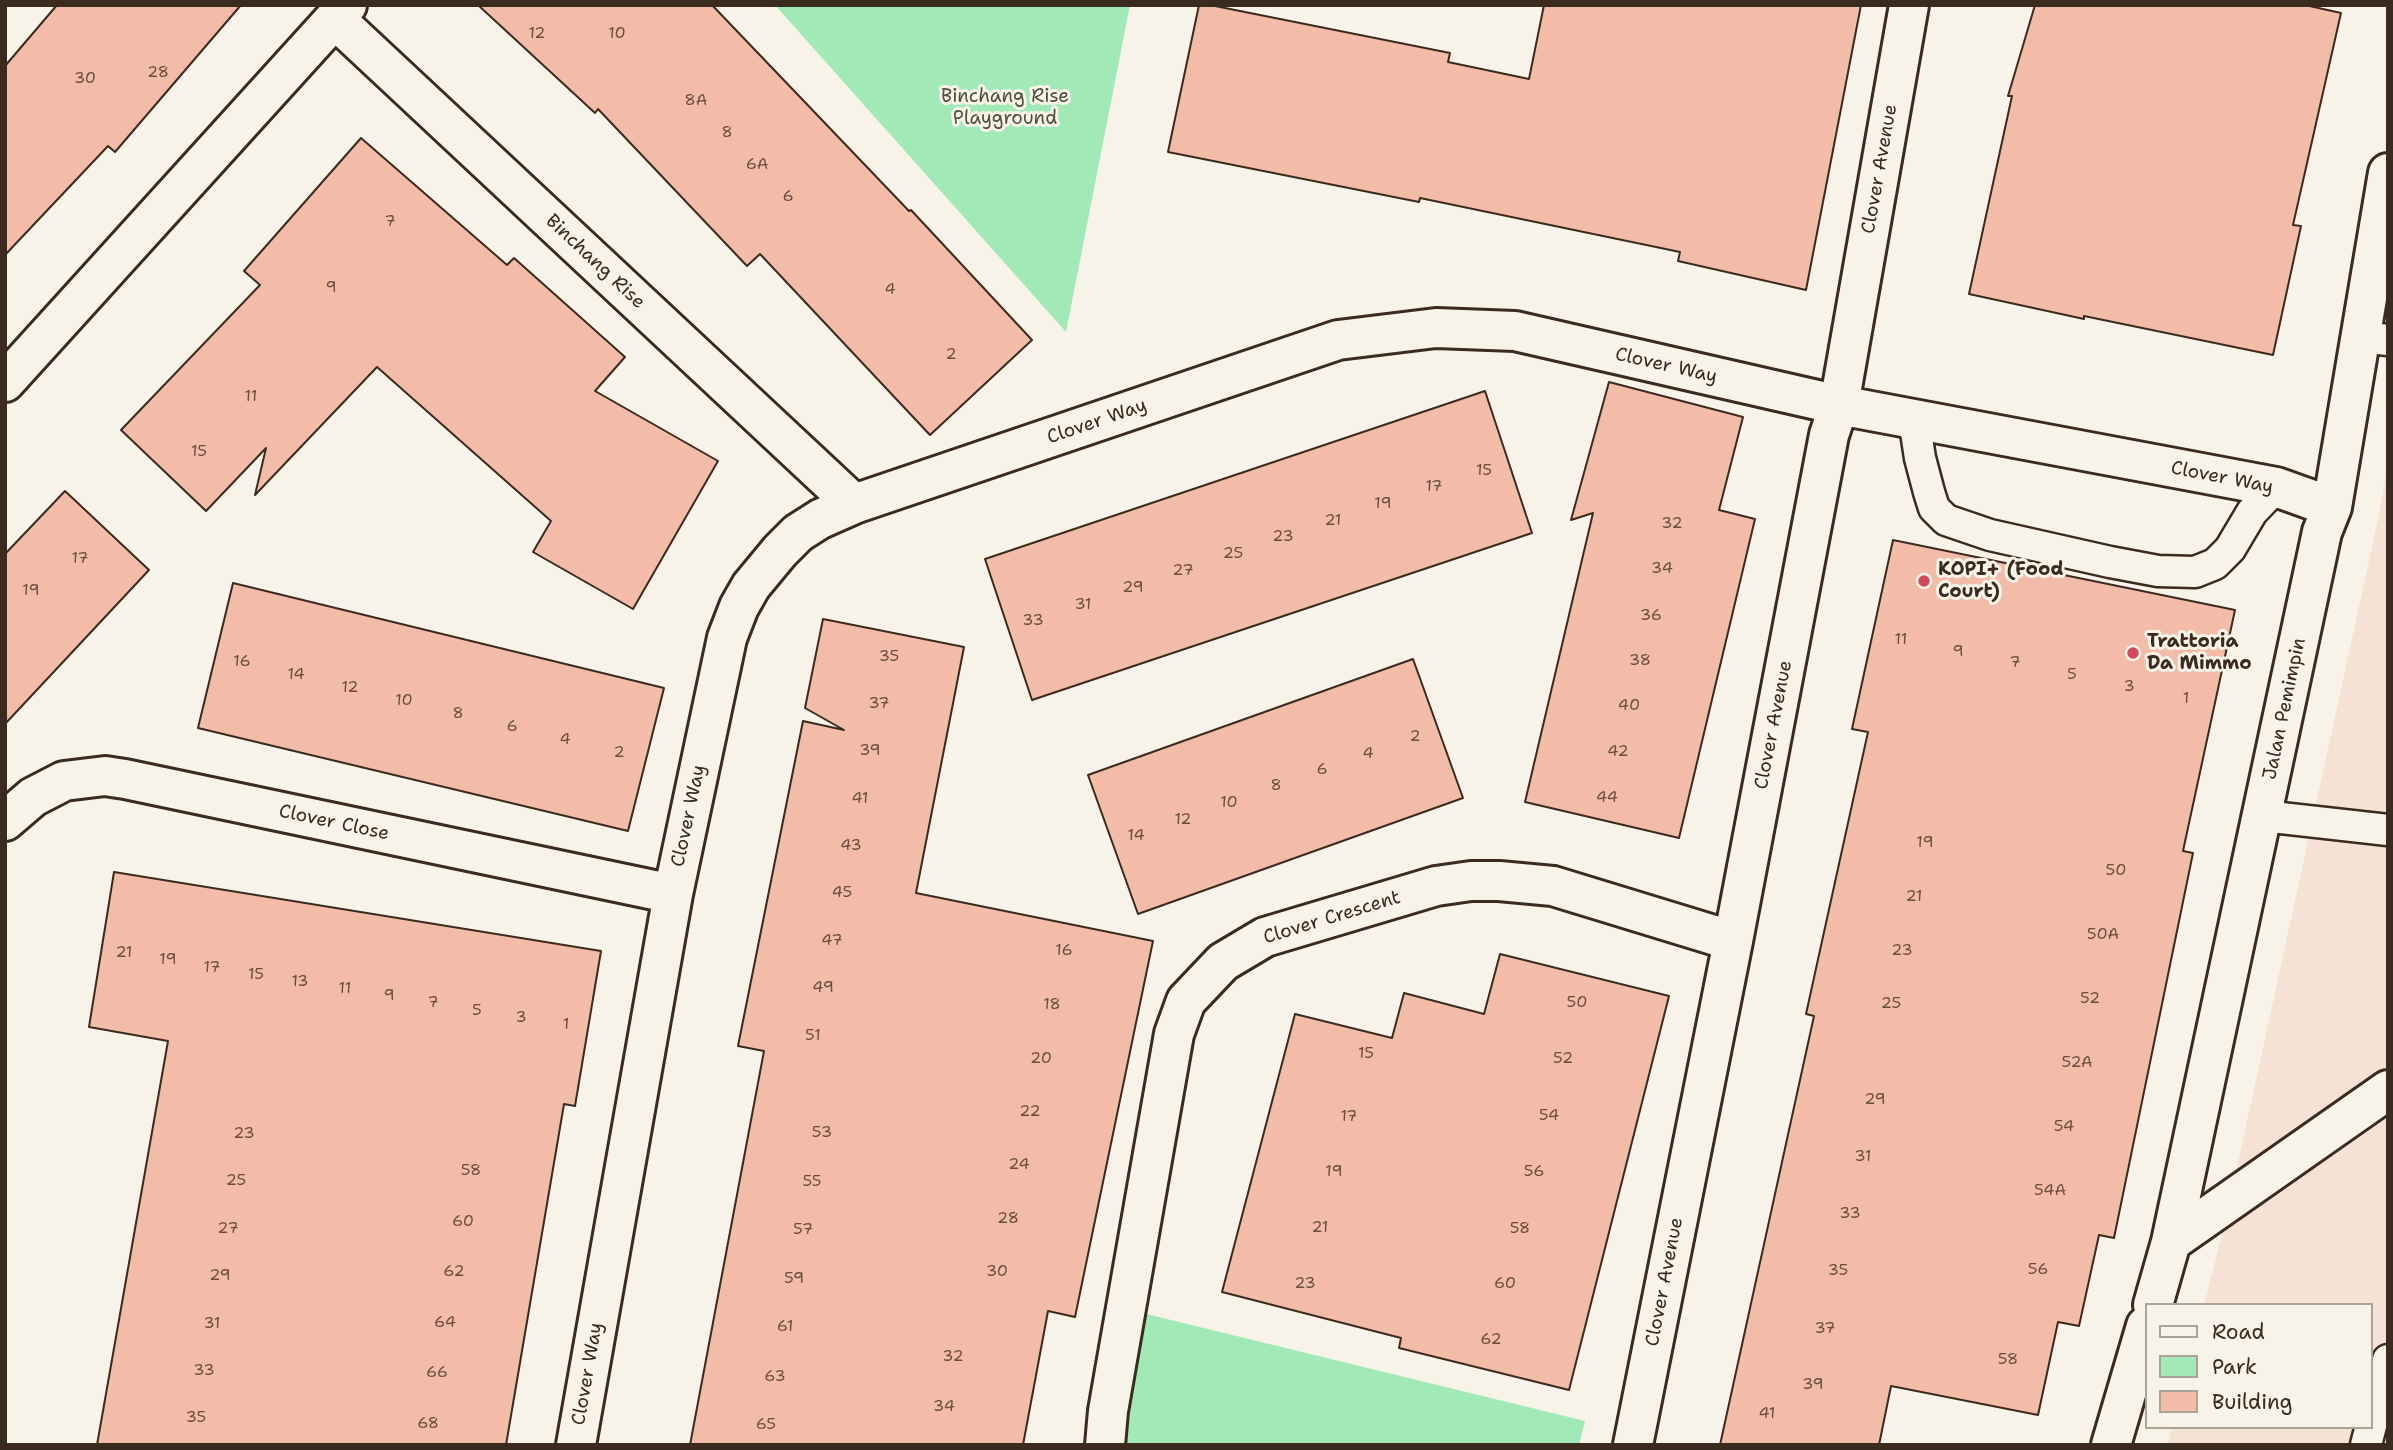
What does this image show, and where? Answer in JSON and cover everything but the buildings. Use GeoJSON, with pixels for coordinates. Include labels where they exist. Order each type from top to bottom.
{"type":"FeatureCollection","features":[{"type":"Feature","properties":{"kind":"street","name":"Clover Avenue"},"geometry":{"type":"LineString","coordinates":[[1633,1445],[1829,436],[1839,405],[1909,5]]}},
{"type":"Feature","properties":{"kind":"street","name":"Binchang Rise"},"geometry":{"type":"LineString","coordinates":[[5,382],[341,12],[854,504]]}},
{"type":"Feature","properties":{"kind":"street","name":"Jalan Pemimpin"},"geometry":{"type":"LineString","coordinates":[[2154,1303],[2171,1242],[2322,532],[2332,507],[2374,338],[2388,173]]}},
{"type":"Feature","properties":{"kind":"street","name":"Clover Way"},"geometry":{"type":"LineString","coordinates":[[576,1445],[673,894],[727,638],[738,607],[751,586],[798,533],[820,519],[854,504],[1338,340],[1436,328],[1515,331],[1839,405],[2276,487],[2332,507]]}},
{"type":"Feature","properties":{"kind":"street","name":"Clover Close"},"geometry":{"type":"LineString","coordinates":[[5,821],[33,797],[64,781],[104,776],[673,894]]}},
{"type":"Feature","properties":{"kind":"street","name":"Clover Crescent"},"geometry":{"type":"LineString","coordinates":[[1105,1445],[1108,1411],[1174,1034],[1186,1001],[1223,962],[1265,937],[1436,886],[1472,881],[1553,886],[1733,941]]}},
{"type":"Feature","properties":{"kind":"street"},"geometry":{"type":"LineString","coordinates":[[2171,1242],[2388,1090]]}},
{"type":"Feature","properties":{"kind":"street"},"geometry":{"type":"LineString","coordinates":[[2111,1445],[2144,1333]]}},
{"type":"Feature","properties":{"kind":"lane"},"geometry":{"type":"LineString","coordinates":[[1914,419],[1920,458],[1934,508],[1946,520],[1990,535],[2110,562],[2158,571],[2195,572],[2215,564],[2230,550],[2252,512],[2276,487]]}},
{"type":"Feature","properties":{"kind":"lane"},"geometry":{"type":"LineString","coordinates":[[2263,816],[2388,830]]}},
{"type":"Feature","properties":{"kind":"lane"},"geometry":{"type":"LineString","coordinates":[[2372,1422],[2388,1360]]}},
{"type":"Feature","properties":{"kind":"shaded area"},"geometry":{"type":"Polygon","coordinates":[[[2388,460],[2388,1445],[2168,1445],[2172,1429],[2372,1429],[2372,1303],[2205,1303],[2226,1218],[2380,510],[2388,460]]]}},
{"type":"Feature","properties":{"kind":"green space","name":"Binchang Rise Playground"},"geometry":{"type":"Polygon","coordinates":[[[775,5],[1130,5],[1066,332],[775,5]]]}},
{"type":"Feature","properties":{"kind":"green space"},"geometry":{"type":"Polygon","coordinates":[[[1138,1312],[1585,1421],[1579,1445],[1116,1445],[1138,1312]]]}},
{"type":"Feature","properties":{"kind":"place","name":"KOPI+ (Food Court)"},"geometry":{"type":"Point","coordinates":[1924,581]}},
{"type":"Feature","properties":{"kind":"place","name":"Trattoria Da Mimmo"},"geometry":{"type":"Point","coordinates":[2133,653]}}]}
